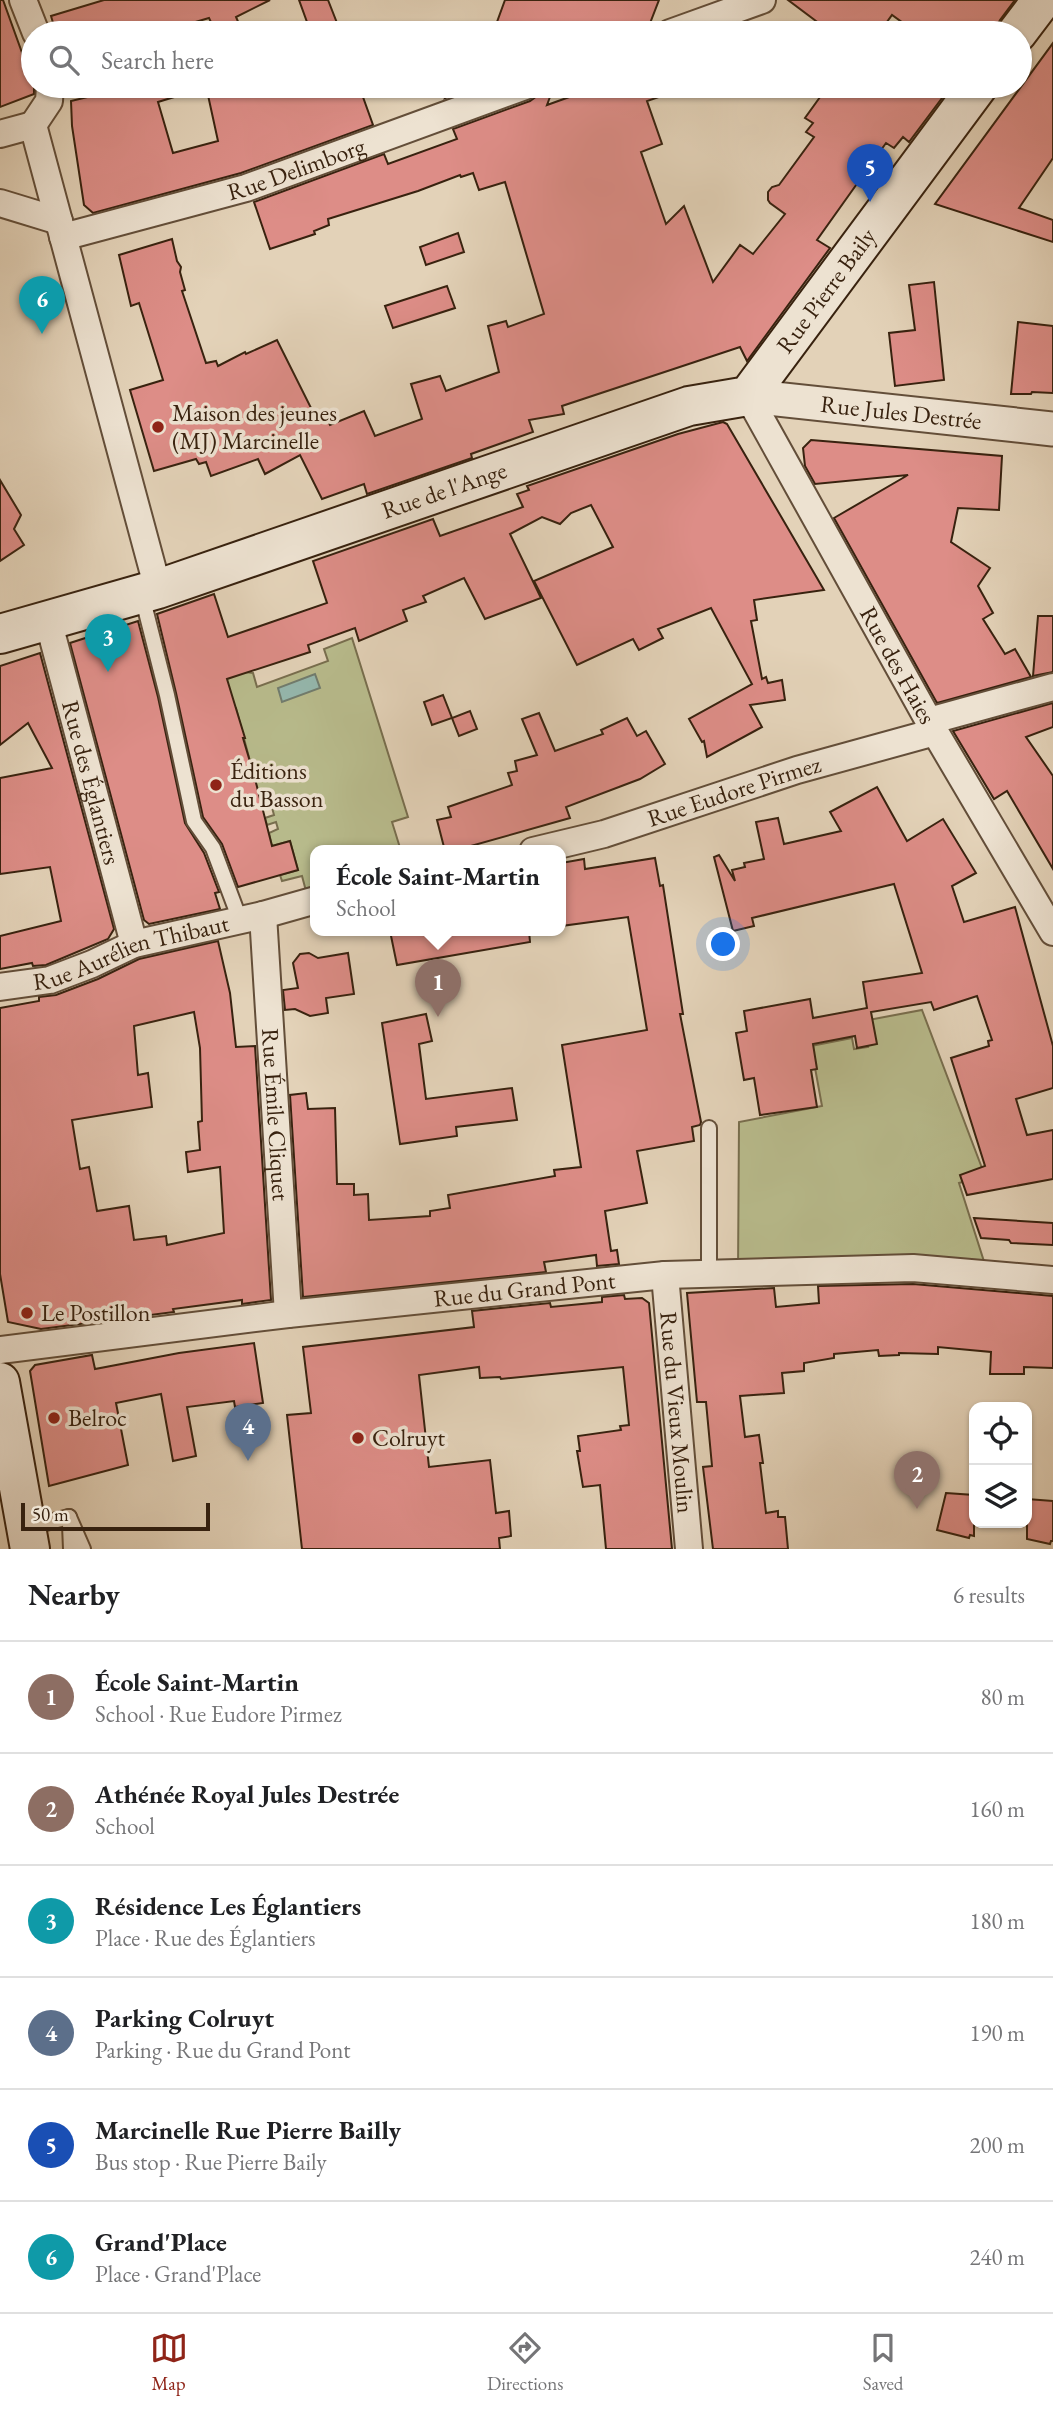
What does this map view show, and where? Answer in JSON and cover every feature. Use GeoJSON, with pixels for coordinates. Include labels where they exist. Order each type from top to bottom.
{"type":"FeatureCollection","features":[{"type":"Feature","properties":{"kind":"main road"},"geometry":{"type":"LineString","coordinates":[[1026,21],[1042,0]]}},
{"type":"Feature","properties":{"kind":"main road","name":"Rue Pierre Baily"},"geometry":{"type":"LineString","coordinates":[[748,396],[969,98]]}},
{"type":"Feature","properties":{"kind":"main road","name":"Rue de l'Ange"},"geometry":{"type":"LineString","coordinates":[[0,634],[150,592],[689,406],[748,396]]}},
{"type":"Feature","properties":{"kind":"main road"},"geometry":{"type":"LineString","coordinates":[[0,1382],[28,1539]]}},
{"type":"Feature","properties":{"kind":"street"},"geometry":{"type":"LineString","coordinates":[[23,0],[31,21]]}},
{"type":"Feature","properties":{"kind":"street"},"geometry":{"type":"LineString","coordinates":[[703,21],[762,0]]}},
{"type":"Feature","properties":{"kind":"street"},"geometry":{"type":"LineString","coordinates":[[0,134],[33,125],[49,98]]}},
{"type":"Feature","properties":{"kind":"street","name":"Rue Delimborg"},"geometry":{"type":"LineString","coordinates":[[61,229],[246,188],[492,98]]}},
{"type":"Feature","properties":{"kind":"street"},"geometry":{"type":"LineString","coordinates":[[33,125],[150,592]]}},
{"type":"Feature","properties":{"kind":"street"},"geometry":{"type":"LineString","coordinates":[[0,203],[61,229]]}},
{"type":"Feature","properties":{"kind":"street","name":"Rue Jules Destrée"},"geometry":{"type":"LineString","coordinates":[[748,396],[1053,429]]}},
{"type":"Feature","properties":{"kind":"street","name":"Rue des Haies"},"geometry":{"type":"LineString","coordinates":[[748,396],[932,727],[1053,932]]}},
{"type":"Feature","properties":{"kind":"street","name":"Rue des Églantiers"},"geometry":{"type":"LineString","coordinates":[[48,620],[134,944]]}},
{"type":"Feature","properties":{"kind":"street","name":"Rue Eudore Pirmez"},"geometry":{"type":"LineString","coordinates":[[558,845],[604,834],[1053,687]]}},
{"type":"Feature","properties":{"kind":"street"},"geometry":{"type":"LineString","coordinates":[[252,917],[310,902]]}},
{"type":"Feature","properties":{"kind":"street","name":"Rue Aurélien Thibaut"},"geometry":{"type":"LineString","coordinates":[[0,987],[50,980],[134,944],[252,917]]}},
{"type":"Feature","properties":{"kind":"street","name":"Rue Émile Cliquet"},"geometry":{"type":"LineString","coordinates":[[252,917],[288,1314]]}},
{"type":"Feature","properties":{"kind":"street","name":"Rue du Grand Pont"},"geometry":{"type":"LineString","coordinates":[[0,1350],[288,1314],[665,1275],[913,1268],[1053,1280]]}},
{"type":"Feature","properties":{"kind":"street","name":"Rue du Vieux Moulin"},"geometry":{"type":"LineString","coordinates":[[665,1275],[689,1549]]}},
{"type":"Feature","properties":{"kind":"lane"},"geometry":{"type":"LineString","coordinates":[[150,592],[167,695],[194,821],[213,848],[252,917]]}},
{"type":"Feature","properties":{"kind":"lane"},"geometry":{"type":"LineString","coordinates":[[709,1128],[709,1274]]}},
{"type":"Feature","properties":{"kind":"lane"},"geometry":{"type":"LineString","coordinates":[[28,1539],[69,1517]]}},
{"type":"Feature","properties":{"kind":"lane"},"geometry":{"type":"LineString","coordinates":[[69,1517],[71,1549]]}},
{"type":"Feature","properties":{"kind":"lane"},"geometry":{"type":"LineString","coordinates":[[69,1517],[83,1549]]}},
{"type":"Feature","properties":{"kind":"green space"},"geometry":{"type":"Polygon","coordinates":[[[352,638],[408,817],[392,822],[399,845],[310,845],[310,890],[306,891],[302,876],[282,881],[280,875],[298,870],[290,841],[272,846],[269,833],[278,829],[276,822],[267,825],[265,818],[274,815],[270,800],[261,803],[236,708],[229,709],[221,680],[245,672],[253,673],[257,687],[328,661],[324,649],[352,638]]]}},
{"type":"Feature","properties":{"kind":"green space"},"geometry":{"type":"Polygon","coordinates":[[[922,1010],[985,1176],[959,1183],[988,1274],[738,1273],[739,1122],[822,1106],[811,1046],[852,1038],[854,1049],[868,1047],[863,1021],[922,1010]]]}},
{"type":"Feature","properties":{"kind":"water"},"geometry":{"type":"Polygon","coordinates":[[[315,674],[320,688],[282,702],[278,688],[315,674]]]}},
{"type":"Feature","properties":{"kind":"building"},"geometry":{"type":"Polygon","coordinates":[[[0,0],[3,0],[21,50],[21,98],[24,98],[0,107],[0,0]]]}},
{"type":"Feature","properties":{"kind":"building"},"geometry":{"type":"Polygon","coordinates":[[[104,0],[270,0],[236,17],[238,21],[210,21],[209,18],[199,21],[52,21],[51,16],[104,0]]]}},
{"type":"Feature","properties":{"kind":"building"},"geometry":{"type":"Polygon","coordinates":[[[299,0],[328,0],[336,21],[307,21],[299,0]]]}},
{"type":"Feature","properties":{"kind":"building"},"geometry":{"type":"Polygon","coordinates":[[[505,0],[659,0],[651,21],[497,21],[505,0]]]}},
{"type":"Feature","properties":{"kind":"building"},"geometry":{"type":"Polygon","coordinates":[[[788,0],[1015,0],[999,21],[900,21],[892,15],[888,21],[816,21],[788,0]]]}},
{"type":"Feature","properties":{"kind":"building"},"geometry":{"type":"Polygon","coordinates":[[[1053,43],[1053,158],[1019,208],[1053,220],[1053,242],[935,204],[1013,98],[1032,98],[1032,72],[1053,43]]]}},
{"type":"Feature","properties":{"kind":"building"},"geometry":{"type":"Polygon","coordinates":[[[83,98],[171,98],[158,102],[173,153],[218,141],[209,98],[363,98],[373,125],[241,173],[93,213],[84,205],[72,126],[71,101],[83,98]]]}},
{"type":"Feature","properties":{"kind":"building"},"geometry":{"type":"Polygon","coordinates":[[[534,98],[550,98],[547,105],[567,98],[656,98],[647,101],[662,144],[641,152],[666,224],[684,206],[713,282],[740,245],[753,254],[785,214],[770,203],[768,192],[779,185],[814,137],[806,132],[813,123],[805,118],[819,98],[942,98],[909,142],[903,137],[894,148],[886,143],[817,240],[830,248],[747,361],[740,347],[562,406],[564,414],[529,420],[533,432],[471,454],[472,458],[367,494],[364,484],[322,499],[300,455],[265,474],[258,459],[211,476],[206,462],[199,464],[196,459],[154,471],[130,390],[163,380],[139,303],[131,306],[119,255],[172,239],[181,267],[185,290],[182,291],[206,363],[216,361],[218,366],[277,340],[317,420],[326,416],[330,425],[364,411],[375,436],[422,419],[411,384],[440,376],[446,391],[499,372],[488,326],[506,321],[508,327],[544,314],[505,182],[479,190],[473,173],[461,177],[460,175],[328,219],[329,225],[314,231],[315,234],[270,249],[254,202],[384,154],[388,164],[457,139],[453,129],[534,98]]]}},
{"type":"Feature","properties":{"kind":"building"},"geometry":{"type":"Polygon","coordinates":[[[458,233],[464,252],[426,265],[420,247],[458,233]]]}},
{"type":"Feature","properties":{"kind":"building"},"geometry":{"type":"Polygon","coordinates":[[[934,282],[944,380],[895,386],[889,333],[915,330],[909,285],[934,282]]]}},
{"type":"Feature","properties":{"kind":"building"},"geometry":{"type":"Polygon","coordinates":[[[447,286],[455,308],[393,328],[385,306],[447,286]]]}},
{"type":"Feature","properties":{"kind":"building"},"geometry":{"type":"Polygon","coordinates":[[[1018,322],[1053,326],[1053,393],[1011,394],[1018,322]]]}},
{"type":"Feature","properties":{"kind":"building"},"geometry":{"type":"Polygon","coordinates":[[[723,422],[727,424],[824,590],[754,600],[757,620],[751,621],[762,679],[766,677],[768,683],[782,680],[785,700],[750,705],[762,727],[707,757],[704,741],[702,742],[689,719],[752,684],[711,608],[658,629],[663,638],[639,650],[633,639],[577,665],[534,581],[613,547],[591,505],[571,513],[560,524],[542,517],[510,534],[541,598],[485,619],[464,578],[423,596],[426,602],[403,610],[407,621],[359,641],[355,628],[308,645],[310,652],[227,679],[272,846],[290,841],[298,870],[238,887],[222,844],[203,817],[157,614],[214,594],[228,637],[327,603],[313,561],[433,519],[440,536],[523,507],[517,494],[529,490],[527,486],[678,434],[723,422]]]}},
{"type":"Feature","properties":{"kind":"building"},"geometry":{"type":"Polygon","coordinates":[[[811,440],[1002,456],[999,510],[958,508],[951,542],[990,568],[978,586],[993,613],[983,619],[1005,654],[1015,649],[1031,677],[937,703],[834,518],[908,475],[815,484],[805,466],[803,448],[811,440]]]}},
{"type":"Feature","properties":{"kind":"building"},"geometry":{"type":"Polygon","coordinates":[[[0,480],[21,515],[14,529],[24,545],[0,561],[0,480]]]}},
{"type":"Feature","properties":{"kind":"building"},"geometry":{"type":"Polygon","coordinates":[[[1038,616],[1053,616],[1053,672],[1033,676],[1038,616]]]}},
{"type":"Feature","properties":{"kind":"building"},"geometry":{"type":"Polygon","coordinates":[[[138,621],[158,697],[185,823],[204,853],[219,892],[215,893],[220,909],[149,924],[144,920],[70,643],[138,621]]]}},
{"type":"Feature","properties":{"kind":"building"},"geometry":{"type":"Polygon","coordinates":[[[40,653],[114,929],[108,939],[46,965],[33,966],[32,963],[0,969],[0,936],[61,921],[50,867],[0,874],[0,778],[52,768],[28,723],[0,745],[0,666],[40,653]]]}},
{"type":"Feature","properties":{"kind":"building"},"geometry":{"type":"Polygon","coordinates":[[[443,695],[452,718],[432,725],[424,702],[443,695]]]}},
{"type":"Feature","properties":{"kind":"building"},"geometry":{"type":"Polygon","coordinates":[[[1053,703],[1053,727],[1026,737],[1053,776],[1053,869],[1007,791],[994,799],[953,731],[1053,703]]]}},
{"type":"Feature","properties":{"kind":"building"},"geometry":{"type":"Polygon","coordinates":[[[470,711],[477,729],[459,736],[452,718],[470,711]]]}},
{"type":"Feature","properties":{"kind":"building"},"geometry":{"type":"Polygon","coordinates":[[[539,713],[555,751],[603,734],[601,730],[627,718],[637,736],[646,731],[665,764],[640,779],[566,807],[570,818],[474,845],[443,845],[437,820],[451,817],[448,807],[512,785],[508,773],[517,771],[515,761],[537,755],[522,719],[539,713]]]}},
{"type":"Feature","properties":{"kind":"building"},"geometry":{"type":"Polygon","coordinates":[[[877,787],[907,841],[943,819],[976,873],[952,886],[964,922],[1015,907],[1053,1046],[1053,1088],[1016,1099],[1027,1135],[1053,1130],[1053,1179],[967,1195],[960,1175],[985,1166],[951,1058],[989,1046],[988,1041],[992,1040],[977,996],[934,1010],[931,1002],[871,1012],[877,1044],[857,1048],[855,1036],[813,1044],[817,1069],[811,1070],[817,1107],[760,1115],[754,1078],[744,1080],[736,1033],[747,1031],[744,1011],[810,999],[813,1018],[867,1008],[863,982],[922,973],[894,884],[752,918],[754,926],[733,931],[714,857],[719,855],[735,881],[732,870],[745,867],[744,863],[764,859],[756,822],[778,818],[784,844],[841,831],[830,812],[877,787]]]}},
{"type":"Feature","properties":{"kind":"building"},"geometry":{"type":"Polygon","coordinates":[[[655,858],[660,886],[663,885],[683,1014],[680,1014],[701,1122],[700,1125],[692,1127],[694,1141],[637,1151],[647,1203],[605,1211],[611,1251],[617,1250],[619,1264],[597,1266],[596,1255],[544,1262],[546,1272],[303,1297],[290,1095],[306,1093],[308,1109],[335,1108],[337,1184],[354,1184],[354,1195],[368,1194],[369,1220],[430,1216],[430,1211],[450,1208],[448,1195],[555,1176],[554,1170],[581,1167],[562,1045],[647,1030],[628,917],[566,925],[566,862],[584,859],[585,869],[655,858]]]}},
{"type":"Feature","properties":{"kind":"building"},"geometry":{"type":"Polygon","coordinates":[[[391,936],[529,936],[530,942],[397,965],[391,936]]]}},
{"type":"Feature","properties":{"kind":"building"},"geometry":{"type":"Polygon","coordinates":[[[218,941],[230,993],[236,1047],[255,1046],[271,1300],[242,1304],[242,1300],[173,1309],[174,1312],[41,1329],[8,1322],[0,1274],[0,1008],[39,1001],[39,997],[56,995],[139,959],[218,941]],[[194,1012],[134,1026],[138,1075],[148,1073],[152,1107],[72,1120],[80,1169],[89,1167],[97,1211],[129,1206],[134,1240],[166,1236],[167,1245],[224,1233],[220,1167],[188,1172],[186,1152],[200,1150],[200,1048],[194,1012]]]}},
{"type":"Feature","properties":{"kind":"building"},"geometry":{"type":"Polygon","coordinates":[[[309,953],[318,958],[348,953],[354,994],[326,998],[328,1013],[310,1016],[295,1009],[285,1010],[283,990],[298,988],[293,963],[300,954],[309,953]]]}},
{"type":"Feature","properties":{"kind":"building"},"geometry":{"type":"Polygon","coordinates":[[[426,1014],[432,1041],[419,1044],[426,1099],[512,1088],[517,1120],[456,1127],[457,1136],[400,1144],[382,1023],[426,1014]]]}},
{"type":"Feature","properties":{"kind":"building"},"geometry":{"type":"Polygon","coordinates":[[[974,1218],[1053,1223],[1053,1245],[981,1238],[974,1218]]]}},
{"type":"Feature","properties":{"kind":"building"},"geometry":{"type":"Polygon","coordinates":[[[913,1284],[1053,1296],[1053,1368],[1024,1367],[1024,1374],[990,1374],[991,1352],[938,1347],[938,1354],[899,1353],[879,1356],[878,1350],[834,1354],[834,1358],[804,1363],[804,1371],[782,1373],[784,1393],[740,1396],[745,1437],[759,1435],[766,1513],[778,1511],[778,1517],[785,1517],[788,1549],[713,1549],[703,1467],[712,1466],[706,1402],[697,1402],[687,1293],[774,1288],[776,1307],[819,1303],[818,1286],[913,1284]]]}},
{"type":"Feature","properties":{"kind":"building"},"geometry":{"type":"Polygon","coordinates":[[[624,1295],[625,1299],[642,1298],[649,1303],[672,1549],[606,1549],[600,1485],[583,1487],[577,1451],[580,1451],[578,1436],[621,1430],[620,1426],[629,1425],[623,1367],[501,1379],[480,1378],[479,1367],[419,1375],[429,1467],[490,1460],[496,1513],[509,1511],[511,1536],[499,1538],[500,1549],[302,1549],[287,1415],[311,1413],[303,1347],[474,1327],[472,1311],[550,1303],[551,1307],[602,1302],[602,1297],[624,1295]]]}},
{"type":"Feature","properties":{"kind":"building"},"geometry":{"type":"Polygon","coordinates":[[[254,1343],[263,1403],[235,1407],[234,1401],[187,1407],[196,1456],[173,1461],[161,1394],[116,1403],[128,1465],[49,1486],[30,1371],[35,1365],[92,1355],[95,1369],[179,1353],[254,1343]]]}},
{"type":"Feature","properties":{"kind":"building"},"geometry":{"type":"Polygon","coordinates":[[[946,1493],[969,1495],[969,1528],[974,1528],[974,1536],[970,1535],[969,1538],[937,1530],[946,1493]]]}},
{"type":"Feature","properties":{"kind":"building"},"geometry":{"type":"Polygon","coordinates":[[[1032,1499],[1053,1501],[1053,1541],[1050,1544],[1027,1539],[1027,1528],[1032,1528],[1032,1499]]]}},
{"type":"Feature","properties":{"kind":"place","name":"Marcinelle Rue Pierre Bailly"},"geometry":{"type":"Point","coordinates":[870,202]}},
{"type":"Feature","properties":{"kind":"place","name":"Grand'Place"},"geometry":{"type":"Point","coordinates":[42,334]}},
{"type":"Feature","properties":{"kind":"place","name":"Maison des jeunes (MJ) Marcinelle"},"geometry":{"type":"Point","coordinates":[158,427]}},
{"type":"Feature","properties":{"kind":"place","name":"Résidence Les Églantiers"},"geometry":{"type":"Point","coordinates":[108,672]}},
{"type":"Feature","properties":{"kind":"place","name":"Éditions du Basson"},"geometry":{"type":"Point","coordinates":[216,785]}},
{"type":"Feature","properties":{"kind":"place","name":"École Saint-Martin"},"geometry":{"type":"Point","coordinates":[438,1017]}},
{"type":"Feature","properties":{"kind":"place","name":"Le Postillon"},"geometry":{"type":"Point","coordinates":[27,1313]}},
{"type":"Feature","properties":{"kind":"place","name":"Belroc"},"geometry":{"type":"Point","coordinates":[54,1418]}},
{"type":"Feature","properties":{"kind":"place","name":"Colruyt"},"geometry":{"type":"Point","coordinates":[358,1438]}},
{"type":"Feature","properties":{"kind":"place","name":"Parking Colruyt"},"geometry":{"type":"Point","coordinates":[248,1461]}},
{"type":"Feature","properties":{"kind":"place","name":"Athénée Royal Jules Destrée"},"geometry":{"type":"Point","coordinates":[917,1509]}}]}
